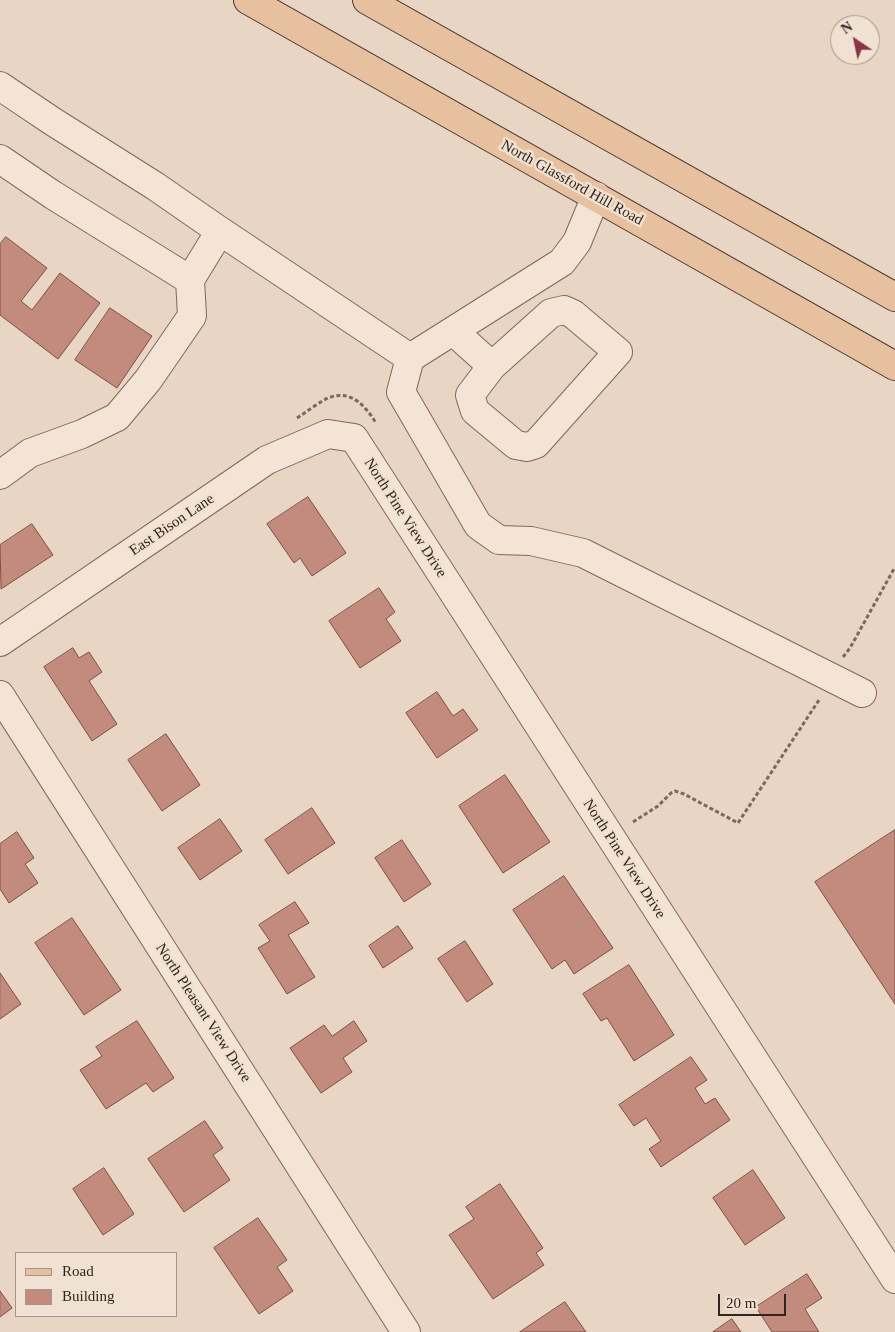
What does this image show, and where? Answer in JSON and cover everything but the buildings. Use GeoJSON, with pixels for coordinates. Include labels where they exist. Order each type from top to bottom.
{"type":"FeatureCollection","features":[{"type":"Feature","properties":{"kind":"main road","name":"North Glassford Hill Road"},"geometry":{"type":"LineString","coordinates":[[248,0],[895,366]]}},
{"type":"Feature","properties":{"kind":"main road"},"geometry":{"type":"LineString","coordinates":[[367,0],[895,297]]}},
{"type":"Feature","properties":{"kind":"street"},"geometry":{"type":"LineString","coordinates":[[0,86],[155,186],[410,358]]}},
{"type":"Feature","properties":{"kind":"street"},"geometry":{"type":"LineString","coordinates":[[0,159],[53,195],[190,280]]}},
{"type":"Feature","properties":{"kind":"street"},"geometry":{"type":"LineString","coordinates":[[596,196],[577,242],[562,262],[410,358],[402,392],[478,525],[499,540],[532,541],[583,553],[862,693]]}},
{"type":"Feature","properties":{"kind":"street"},"geometry":{"type":"LineString","coordinates":[[0,474],[30,452],[82,434],[117,417],[148,380],[192,316],[190,280],[220,231]]}},
{"type":"Feature","properties":{"kind":"street"},"geometry":{"type":"LineString","coordinates":[[564,310],[573,314],[618,352],[536,444],[527,447],[516,445],[475,411],[470,394],[492,366],[551,314],[564,310]]}},
{"type":"Feature","properties":{"kind":"street"},"geometry":{"type":"LineString","coordinates":[[453,331],[492,366]]}},
{"type":"Feature","properties":{"kind":"street","name":"East Bison Lane"},"geometry":{"type":"LineString","coordinates":[[0,642],[267,460],[328,434],[366,432]]}},
{"type":"Feature","properties":{"kind":"street","name":"North Pine View Drive"},"geometry":{"type":"LineString","coordinates":[[366,432],[895,1279]]}},
{"type":"Feature","properties":{"kind":"street","name":"North Pleasant View Drive"},"geometry":{"type":"LineString","coordinates":[[0,695],[406,1332]]}},
{"type":"Feature","properties":{"kind":"path"},"geometry":{"type":"LineString","coordinates":[[293,421],[331,397],[345,395],[359,401],[366,432]]}},
{"type":"Feature","properties":{"kind":"path"},"geometry":{"type":"LineString","coordinates":[[841,660],[850,648],[895,567]]}},
{"type":"Feature","properties":{"kind":"path"},"geometry":{"type":"LineString","coordinates":[[628,815],[633,822],[658,806],[671,793],[675,792],[684,794],[738,823],[821,696]]}}]}
